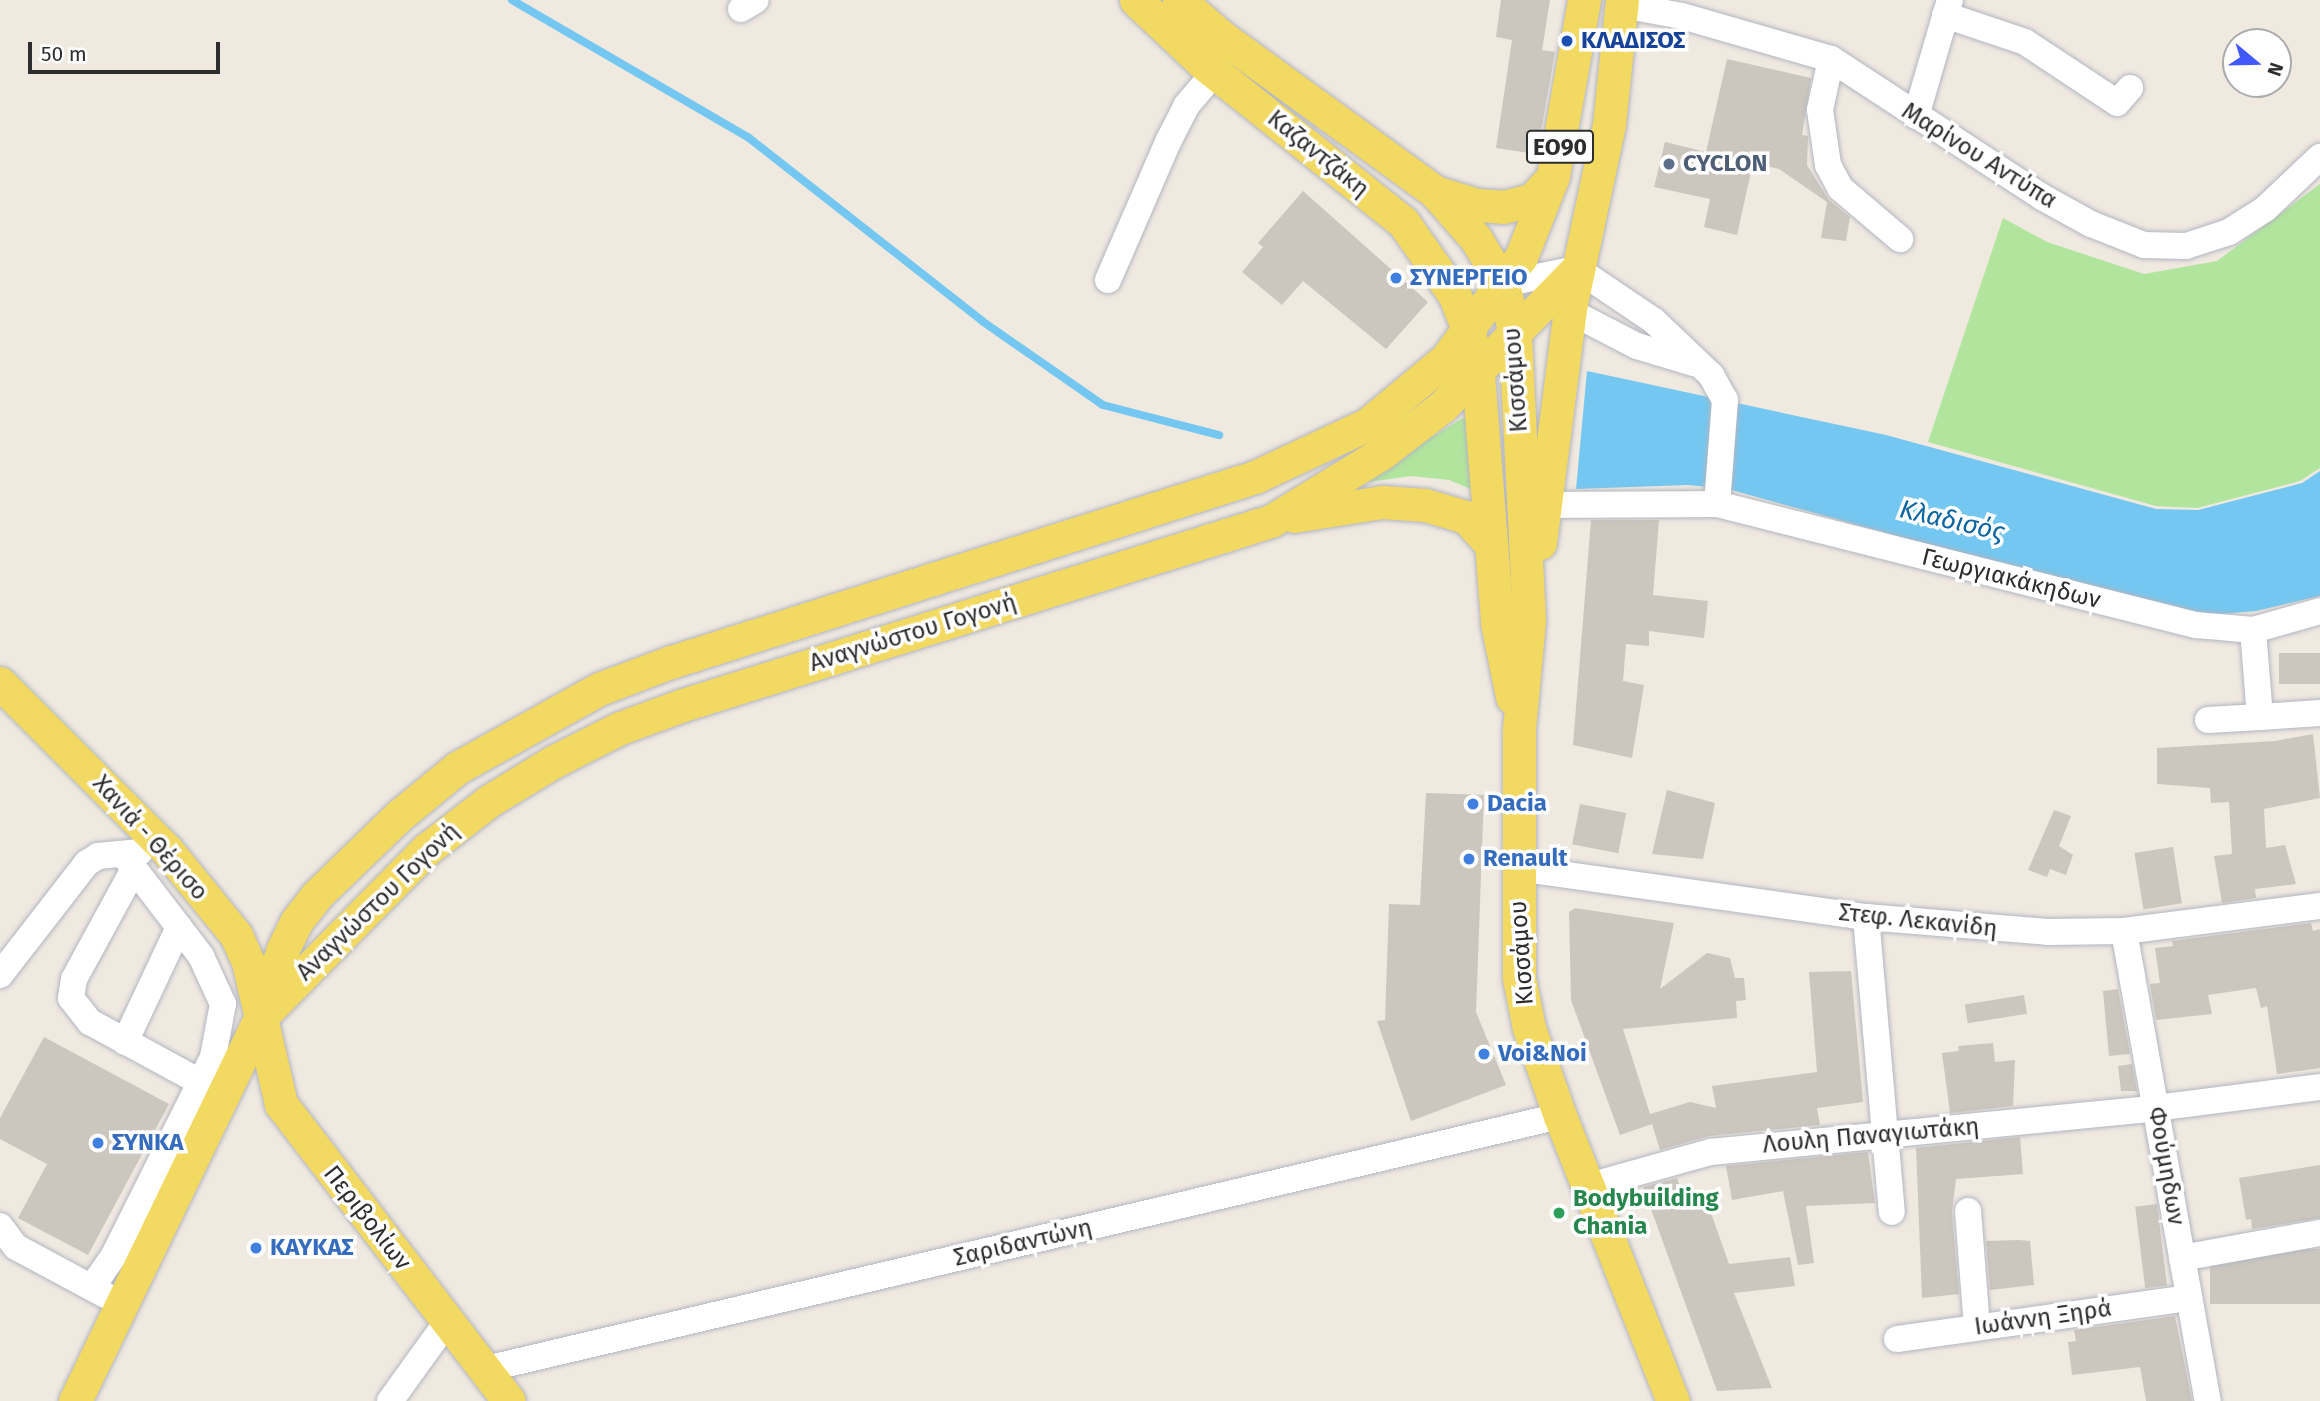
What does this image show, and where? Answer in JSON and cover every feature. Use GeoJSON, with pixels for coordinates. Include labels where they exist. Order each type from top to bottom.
{"type":"FeatureCollection","features":[{"type":"Feature","properties":{"kind":"main road","name":"Καζαντζάκη"},"geometry":{"type":"LineString","coordinates":[[1136,0],[1215,72],[1403,222],[1437,266],[1469,332]]}},
{"type":"Feature","properties":{"kind":"main road","name":"Καζαντζάκη"},"geometry":{"type":"LineString","coordinates":[[1180,0],[1222,37],[1435,192],[1476,239],[1503,284]]}},
{"type":"Feature","properties":{"kind":"main road","name":"ΕΟ90"},"geometry":{"type":"LineString","coordinates":[[1469,332],[1503,284],[1534,231],[1553,176],[1584,0]]}},
{"type":"Feature","properties":{"kind":"main road","name":"ΕΟ90"},"geometry":{"type":"LineString","coordinates":[[1529,621],[1546,505],[1559,304],[1577,269],[1609,125],[1622,3]]}},
{"type":"Feature","properties":{"kind":"main road"},"geometry":{"type":"LineString","coordinates":[[1435,192],[1477,205],[1503,207],[1532,200],[1553,176]]}},
{"type":"Feature","properties":{"kind":"main road","name":"Κισσάμου"},"geometry":{"type":"LineString","coordinates":[[1503,284],[1515,335],[1529,621],[1519,729],[1519,978],[1530,1028],[1560,1116],[1673,1401]]}},
{"type":"Feature","properties":{"kind":"main road","name":"Αναγνώστου Γογονή"},"geometry":{"type":"LineString","coordinates":[[261,1017],[427,849],[489,801],[620,728],[1271,521],[1382,453],[1478,374],[1515,335],[1559,304]]}},
{"type":"Feature","properties":{"kind":"main road","name":"Κισσάμου"},"geometry":{"type":"LineString","coordinates":[[1469,332],[1478,374],[1497,623],[1519,729]]}},
{"type":"Feature","properties":{"kind":"main road","name":"Αναγνώστου Γογονή"},"geometry":{"type":"LineString","coordinates":[[75,1401],[261,1017],[283,949],[316,896],[409,807],[457,768],[525,727],[599,689],[671,662],[1255,477],[1368,424],[1424,381],[1469,332]]}},
{"type":"Feature","properties":{"kind":"main road"},"geometry":{"type":"LineString","coordinates":[[1271,521],[1325,509],[1400,501],[1465,517],[1491,545]]}},
{"type":"Feature","properties":{"kind":"main road","name":"Χανιά - Θέρισο"},"geometry":{"type":"LineString","coordinates":[[0,682],[166,849],[236,935],[248,962],[261,1017]]}},
{"type":"Feature","properties":{"kind":"main road","name":"Περιβολίων"},"geometry":{"type":"LineString","coordinates":[[261,1017],[281,1104],[509,1401]]}},
{"type":"Feature","properties":{"kind":"street","name":"Μαρίνου Αντύπα"},"geometry":{"type":"LineString","coordinates":[[1622,3],[1682,16],[1831,59],[1916,116],[2083,220],[2125,239],[2158,247],[2199,243],[2248,221],[2320,158]]}},
{"type":"Feature","properties":{"kind":"street"},"geometry":{"type":"LineString","coordinates":[[1916,116],[1947,8],[2025,42],[2117,103],[2130,88]]}},
{"type":"Feature","properties":{"kind":"street"},"geometry":{"type":"LineString","coordinates":[[1831,59],[1820,110],[1828,165],[1840,188],[1900,240]]}},
{"type":"Feature","properties":{"kind":"street"},"geometry":{"type":"LineString","coordinates":[[1108,281],[1186,106],[1215,72]]}},
{"type":"Feature","properties":{"kind":"street"},"geometry":{"type":"LineString","coordinates":[[1503,284],[1577,269],[1654,321],[1720,386],[1725,400],[1718,497]]}},
{"type":"Feature","properties":{"kind":"street"},"geometry":{"type":"LineString","coordinates":[[1503,284],[1559,304],[1637,346],[1698,365]]}},
{"type":"Feature","properties":{"kind":"street","name":"Γεωργιακάκηδων"},"geometry":{"type":"LineString","coordinates":[[1546,505],[1718,497],[2151,614],[2253,630],[2320,611]]}},
{"type":"Feature","properties":{"kind":"street"},"geometry":{"type":"LineString","coordinates":[[2253,630],[2260,717]]}},
{"type":"Feature","properties":{"kind":"street"},"geometry":{"type":"LineString","coordinates":[[2208,720],[2320,713]]}},
{"type":"Feature","properties":{"kind":"street"},"geometry":{"type":"LineString","coordinates":[[0,975],[87,863],[98,856],[128,861],[166,849]]}},
{"type":"Feature","properties":{"kind":"street"},"geometry":{"type":"LineString","coordinates":[[92,1287],[114,1255],[213,1057],[223,1004],[215,980],[179,927],[128,861]]}},
{"type":"Feature","properties":{"kind":"street"},"geometry":{"type":"LineString","coordinates":[[128,861],[71,989],[80,1016],[200,1082]]}},
{"type":"Feature","properties":{"kind":"street","name":"Στεφ. Λεκανίδη"},"geometry":{"type":"LineString","coordinates":[[1517,868],[1866,917],[2047,932],[2124,930],[2320,906]]}},
{"type":"Feature","properties":{"kind":"street"},"geometry":{"type":"LineString","coordinates":[[1866,917],[1892,1212]]}},
{"type":"Feature","properties":{"kind":"street"},"geometry":{"type":"LineString","coordinates":[[125,1041],[179,927]]}},
{"type":"Feature","properties":{"kind":"street","name":"Φούμηδων"},"geometry":{"type":"LineString","coordinates":[[2124,930],[2207,1401]]}},
{"type":"Feature","properties":{"kind":"street","name":"Λουλη Παναγιωτάκη"},"geometry":{"type":"LineString","coordinates":[[1589,1186],[1710,1152],[2156,1108],[2320,1087]]}},
{"type":"Feature","properties":{"kind":"street","name":"Σαριδαντώνη"},"geometry":{"type":"LineString","coordinates":[[486,1369],[1560,1116]]}},
{"type":"Feature","properties":{"kind":"street"},"geometry":{"type":"LineString","coordinates":[[1968,1211],[1978,1327]]}},
{"type":"Feature","properties":{"kind":"street"},"geometry":{"type":"LineString","coordinates":[[0,1226],[16,1247],[123,1306]]}},
{"type":"Feature","properties":{"kind":"street"},"geometry":{"type":"LineString","coordinates":[[2182,1258],[2320,1233]]}},
{"type":"Feature","properties":{"kind":"street","name":"Ιωάννη Ξηρά"},"geometry":{"type":"LineString","coordinates":[[1897,1339],[2189,1298]]}},
{"type":"Feature","properties":{"kind":"street"},"geometry":{"type":"LineString","coordinates":[[390,1401],[447,1322]]}},
{"type":"Feature","properties":{"kind":"green space"},"geometry":{"type":"Polygon","coordinates":[[[2320,184],[2320,468],[2300,481],[2197,508],[2156,506],[1928,442],[2003,218],[2047,242],[2144,274],[2217,261],[2320,184]]]}},
{"type":"Feature","properties":{"kind":"green space"},"geometry":{"type":"Polygon","coordinates":[[[1466,416],[1473,490],[1449,480],[1411,476],[1369,482],[1367,477],[1466,416]]]}},
{"type":"Feature","properties":{"kind":"water","name":"Κλαδισός"},"geometry":{"type":"Polygon","coordinates":[[[1587,371],[1886,435],[2156,509],[2198,510],[2302,483],[2320,471],[2320,596],[2256,611],[2209,615],[2081,587],[1728,489],[1688,485],[1576,489],[1587,371]]]}},
{"type":"Feature","properties":{"kind":"building"},"geometry":{"type":"Polygon","coordinates":[[[1501,0],[1550,0],[1542,50],[1555,52],[1537,154],[1496,148],[1512,40],[1496,37],[1501,0]]]}},
{"type":"Feature","properties":{"kind":"building"},"geometry":{"type":"Polygon","coordinates":[[[1727,59],[1811,78],[1802,135],[1808,136],[1807,165],[1829,200],[1850,217],[1846,241],[1821,238],[1827,202],[1779,169],[1753,163],[1737,235],[1704,227],[1710,199],[1654,187],[1665,142],[1706,152],[1727,59]]]}},
{"type":"Feature","properties":{"kind":"building"},"geometry":{"type":"Polygon","coordinates":[[[1303,191],[1428,302],[1386,349],[1303,281],[1282,305],[1242,272],[1263,247],[1258,243],[1303,191]]]}},
{"type":"Feature","properties":{"kind":"building"},"geometry":{"type":"Polygon","coordinates":[[[1591,520],[1659,520],[1653,595],[1708,601],[1704,638],[1649,631],[1649,646],[1626,644],[1623,681],[1644,685],[1632,758],[1573,745],[1591,520]]]}},
{"type":"Feature","properties":{"kind":"building"},"geometry":{"type":"Polygon","coordinates":[[[2279,653],[2320,653],[2320,684],[2279,684],[2279,653]]]}},
{"type":"Feature","properties":{"kind":"building"},"geometry":{"type":"Polygon","coordinates":[[[2313,734],[2320,798],[2264,809],[2266,848],[2285,845],[2296,884],[2255,889],[2256,898],[2222,903],[2214,856],[2232,854],[2229,802],[2211,803],[2210,788],[2157,784],[2157,748],[2275,741],[2313,734]]]}},
{"type":"Feature","properties":{"kind":"building"},"geometry":{"type":"Polygon","coordinates":[[[1667,790],[1715,803],[1703,859],[1652,854],[1667,790]]]}},
{"type":"Feature","properties":{"kind":"building"},"geometry":{"type":"Polygon","coordinates":[[[1426,793],[1484,795],[1476,1012],[1506,1085],[1411,1121],[1377,1021],[1385,1020],[1389,904],[1420,905],[1426,793]]]}},
{"type":"Feature","properties":{"kind":"building"},"geometry":{"type":"Polygon","coordinates":[[[1580,804],[1626,813],[1618,853],[1572,844],[1580,804]]]}},
{"type":"Feature","properties":{"kind":"building"},"geometry":{"type":"Polygon","coordinates":[[[2054,810],[2071,816],[2059,846],[2073,855],[2066,875],[2050,869],[2047,877],[2028,870],[2054,810]]]}},
{"type":"Feature","properties":{"kind":"building"},"geometry":{"type":"Polygon","coordinates":[[[2173,847],[2182,903],[2143,909],[2134,853],[2173,847]]]}},
{"type":"Feature","properties":{"kind":"building"},"geometry":{"type":"Polygon","coordinates":[[[1575,908],[1674,923],[1660,989],[1707,953],[1730,958],[1735,978],[1744,978],[1746,1000],[1736,1001],[1737,1018],[1623,1029],[1650,1114],[1690,1102],[1716,1108],[1712,1086],[1817,1072],[1809,972],[1851,971],[1863,1102],[1817,1108],[1820,1125],[1709,1136],[1660,1150],[1652,1124],[1620,1135],[1571,1000],[1569,912],[1575,908]]]}},
{"type":"Feature","properties":{"kind":"building"},"geometry":{"type":"Polygon","coordinates":[[[2311,923],[2313,931],[2320,929],[2320,1068],[2277,1074],[2267,1006],[2261,1008],[2256,988],[2208,995],[2212,1014],[2156,1020],[2150,984],[2160,983],[2155,948],[2173,946],[2172,941],[2311,923]]]}},
{"type":"Feature","properties":{"kind":"building"},"geometry":{"type":"Polygon","coordinates":[[[2118,989],[2130,1054],[2109,1056],[2103,991],[2118,989]]]}},
{"type":"Feature","properties":{"kind":"building"},"geometry":{"type":"Polygon","coordinates":[[[2024,995],[2027,1014],[1968,1023],[1965,1004],[2024,995]]]}},
{"type":"Feature","properties":{"kind":"building"},"geometry":{"type":"Polygon","coordinates":[[[44,1037],[169,1104],[88,1255],[18,1218],[47,1164],[0,1139],[0,1118],[44,1037]]]}},
{"type":"Feature","properties":{"kind":"building"},"geometry":{"type":"Polygon","coordinates":[[[1993,1043],[1995,1062],[2015,1060],[2013,1106],[1950,1113],[1942,1053],[1959,1051],[1958,1046],[1993,1043]]]}},
{"type":"Feature","properties":{"kind":"building"},"geometry":{"type":"Polygon","coordinates":[[[2132,1064],[2137,1091],[2121,1091],[2118,1066],[2132,1064]]]}},
{"type":"Feature","properties":{"kind":"building"},"geometry":{"type":"Polygon","coordinates":[[[2020,1137],[2023,1174],[1956,1179],[1952,1212],[1959,1294],[1922,1298],[1916,1148],[2020,1137]]]}},
{"type":"Feature","properties":{"kind":"building"},"geometry":{"type":"Polygon","coordinates":[[[1868,1152],[1875,1203],[1806,1206],[1814,1263],[1798,1265],[1783,1191],[1732,1200],[1726,1166],[1868,1152]]]}},
{"type":"Feature","properties":{"kind":"building"},"geometry":{"type":"Polygon","coordinates":[[[2320,1165],[2320,1218],[2252,1229],[2251,1219],[2246,1220],[2239,1178],[2320,1165]]]}},
{"type":"Feature","properties":{"kind":"building"},"geometry":{"type":"Polygon","coordinates":[[[1677,1178],[1686,1203],[1705,1196],[1729,1264],[1790,1257],[1795,1286],[1734,1293],[1772,1388],[1717,1391],[1643,1187],[1677,1178]]]}},
{"type":"Feature","properties":{"kind":"building"},"geometry":{"type":"Polygon","coordinates":[[[2157,1204],[2167,1285],[2145,1288],[2135,1207],[2157,1204]]]}},
{"type":"Feature","properties":{"kind":"building"},"geometry":{"type":"Polygon","coordinates":[[[1986,1241],[2030,1241],[2034,1285],[1990,1290],[1986,1241]]]}},
{"type":"Feature","properties":{"kind":"building"},"geometry":{"type":"Polygon","coordinates":[[[2210,1249],[2320,1249],[2320,1304],[2210,1304],[2210,1249]]]}},
{"type":"Feature","properties":{"kind":"building"},"geometry":{"type":"Polygon","coordinates":[[[2175,1316],[2192,1401],[2146,1401],[2140,1367],[2072,1375],[2068,1342],[2076,1341],[2074,1330],[2175,1316]]]}},
{"type":"Feature","properties":{"kind":"waterway"},"geometry":{"type":"LineString","coordinates":[[512,0],[749,138],[982,321],[1103,405],[1219,435]]}},
{"type":"Feature","properties":{"kind":"place","name":"ΚΛΑΔΙΣΟΣ"},"geometry":{"type":"Point","coordinates":[1567,41]}},
{"type":"Feature","properties":{"kind":"place","name":"CYCLON"},"geometry":{"type":"Point","coordinates":[1669,164]}},
{"type":"Feature","properties":{"kind":"place","name":"ΣΥΝΕΡΓΕΙΟ"},"geometry":{"type":"Point","coordinates":[1396,278]}},
{"type":"Feature","properties":{"kind":"place","name":"Dacia"},"geometry":{"type":"Point","coordinates":[1473,804]}},
{"type":"Feature","properties":{"kind":"place","name":"Renault"},"geometry":{"type":"Point","coordinates":[1469,859]}},
{"type":"Feature","properties":{"kind":"place","name":"Voi&Noi"},"geometry":{"type":"Point","coordinates":[1484,1054]}},
{"type":"Feature","properties":{"kind":"place","name":"ΣΥΝΚΑ"},"geometry":{"type":"Point","coordinates":[98,1143]}},
{"type":"Feature","properties":{"kind":"place","name":"Bodybuilding Chania"},"geometry":{"type":"Point","coordinates":[1559,1213]}},
{"type":"Feature","properties":{"kind":"place","name":"ΚΑΥΚΑΣ"},"geometry":{"type":"Point","coordinates":[256,1248]}}]}
